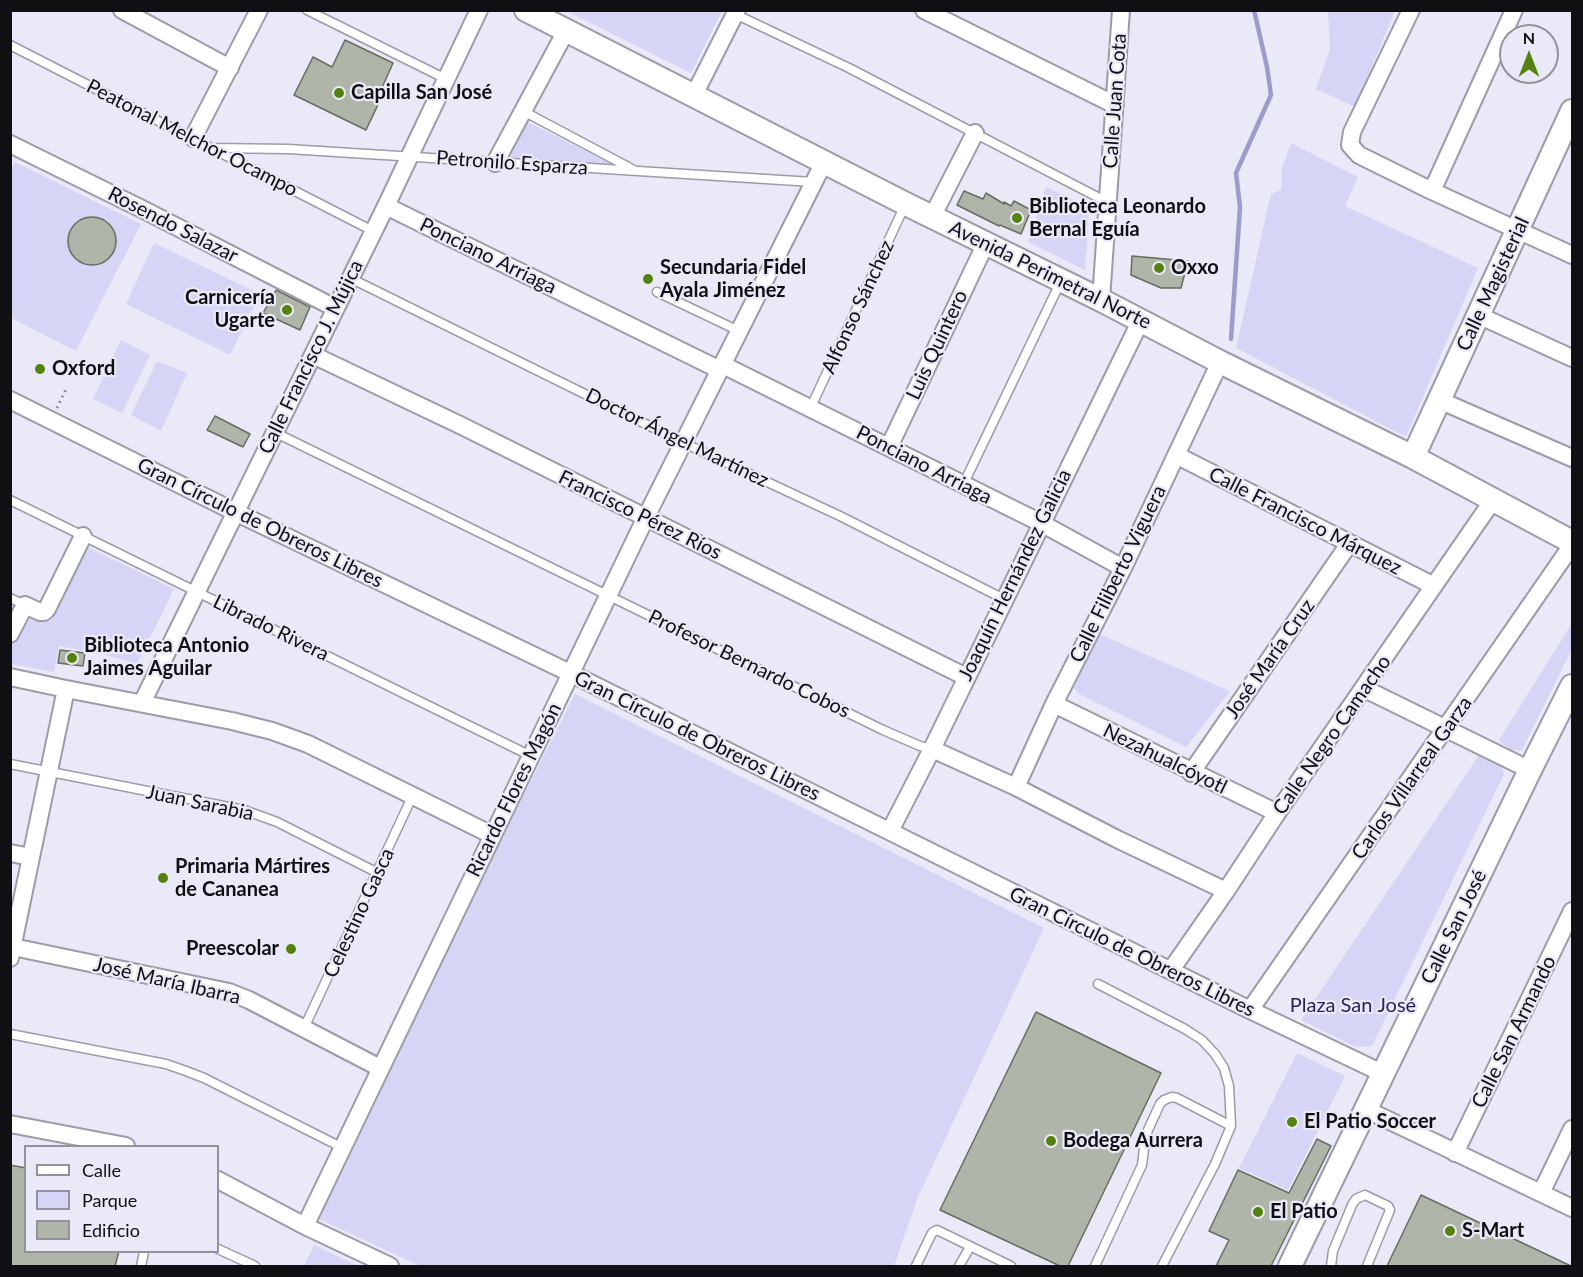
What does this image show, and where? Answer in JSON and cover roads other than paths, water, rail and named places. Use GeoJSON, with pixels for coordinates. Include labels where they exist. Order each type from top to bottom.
{"type":"FeatureCollection","features":[{"type":"Feature","properties":{"kind":"street"},"geometry":{"type":"LineString","coordinates":[[122,10],[230,68]]}},
{"type":"Feature","properties":{"kind":"street"},"geometry":{"type":"LineString","coordinates":[[193,138],[259,10]]}},
{"type":"Feature","properties":{"kind":"street","name":"Calle Francisco J. Mújica"},"geometry":{"type":"LineString","coordinates":[[142,703],[386,207],[479,10]]}},
{"type":"Feature","properties":{"kind":"street","name":"Avenida Perimetral Norte"},"geometry":{"type":"LineString","coordinates":[[526,10],[694,95],[819,172],[906,204],[1062,280],[1220,362],[1413,457],[1572,544]]}},
{"type":"Feature","properties":{"kind":"street"},"geometry":{"type":"LineString","coordinates":[[924,10],[1115,105]]}},
{"type":"Feature","properties":{"kind":"street"},"geometry":{"type":"LineString","coordinates":[[1411,10],[1352,132],[1350,145],[1359,155],[1572,255]]}},
{"type":"Feature","properties":{"kind":"street"},"geometry":{"type":"LineString","coordinates":[[1432,191],[1514,10]]}},
{"type":"Feature","properties":{"kind":"street"},"geometry":{"type":"LineString","coordinates":[[694,95],[736,12]]}},
{"type":"Feature","properties":{"kind":"street","name":"Calle Juan Cota"},"geometry":{"type":"LineString","coordinates":[[1101,300],[1115,105],[1118,12]]}},
{"type":"Feature","properties":{"kind":"street"},"geometry":{"type":"LineString","coordinates":[[495,162],[566,31]]}},
{"type":"Feature","properties":{"kind":"street","name":"Calle Magisterial"},"geometry":{"type":"LineString","coordinates":[[1413,457],[1572,111]]}},
{"type":"Feature","properties":{"kind":"street"},"geometry":{"type":"LineString","coordinates":[[932,217],[975,133]]}},
{"type":"Feature","properties":{"kind":"street","name":"Rosendo Salazar"},"geometry":{"type":"LineString","coordinates":[[10,144],[335,308]]}},
{"type":"Feature","properties":{"kind":"street","name":"Ricardo Flores Magón"},"geometry":{"type":"LineString","coordinates":[[305,1226],[645,517],[819,172]]}},
{"type":"Feature","properties":{"kind":"street","name":"Ponciano Arriaga"},"geometry":{"type":"LineString","coordinates":[[386,207],[889,447],[1041,523],[1123,568]]}},
{"type":"Feature","properties":{"kind":"street","name":"Luis Quintero"},"geometry":{"type":"LineString","coordinates":[[889,447],[986,243]]}},
{"type":"Feature","properties":{"kind":"street"},"geometry":{"type":"LineString","coordinates":[[1478,315],[1572,358]]}},
{"type":"Feature","properties":{"kind":"street","name":"Joaquín Hernández Galicia"},"geometry":{"type":"LineString","coordinates":[[890,831],[1141,320]]}},
{"type":"Feature","properties":{"kind":"street","name":"Francisco Pérez Ríos"},"geometry":{"type":"LineString","coordinates":[[313,355],[966,677]]}},
{"type":"Feature","properties":{"kind":"street","name":"Calle Filiberto Viguera"},"geometry":{"type":"LineString","coordinates":[[1016,787],[1220,362]]}},
{"type":"Feature","properties":{"kind":"street","name":"Gran Círculo de Obreros Libres"},"geometry":{"type":"LineString","coordinates":[[10,400],[1382,1073]]}},
{"type":"Feature","properties":{"kind":"street"},"geometry":{"type":"LineString","coordinates":[[1439,400],[1572,458]]}},
{"type":"Feature","properties":{"kind":"street","name":"Calle Francisco Márquez"},"geometry":{"type":"LineString","coordinates":[[1176,455],[1434,586]]}},
{"type":"Feature","properties":{"kind":"street","name":"Calle Negro Camacho"},"geometry":{"type":"LineString","coordinates":[[1171,970],[1493,501]]}},
{"type":"Feature","properties":{"kind":"street"},"geometry":{"type":"LineString","coordinates":[[10,634],[18,601],[40,612],[47,609],[82,536]]}},
{"type":"Feature","properties":{"kind":"street","name":"José María Cruz"},"geometry":{"type":"LineString","coordinates":[[1191,773],[1349,544]]}},
{"type":"Feature","properties":{"kind":"street","name":"Carlos Villarreal Garza"},"geometry":{"type":"LineString","coordinates":[[1250,1010],[1446,730],[1572,544]]}},
{"type":"Feature","properties":{"kind":"street"},"geometry":{"type":"LineString","coordinates":[[10,677],[272,731],[308,744],[492,835]]}},
{"type":"Feature","properties":{"kind":"street"},"geometry":{"type":"LineString","coordinates":[[11,950],[66,689]]}},
{"type":"Feature","properties":{"kind":"street"},"geometry":{"type":"LineString","coordinates":[[1365,689],[1530,770]]}},
{"type":"Feature","properties":{"kind":"street","name":"Calle San José"},"geometry":{"type":"LineString","coordinates":[[1290,1266],[1530,770],[1570,699]]}},
{"type":"Feature","properties":{"kind":"street","name":"Nezahualcóyotl"},"geometry":{"type":"LineString","coordinates":[[1054,704],[1191,773],[1277,813]]}},
{"type":"Feature","properties":{"kind":"street","name":"Profesor Bernardo Cobos"},"geometry":{"type":"LineString","coordinates":[[932,749],[1016,787],[1226,891]]}},
{"type":"Feature","properties":{"kind":"street"},"geometry":{"type":"LineString","coordinates":[[10,853],[31,857]]}},
{"type":"Feature","properties":{"kind":"street","name":"Calle San Armando"},"geometry":{"type":"LineString","coordinates":[[1455,1153],[1572,911]]}},
{"type":"Feature","properties":{"kind":"street","name":"José María Ibarra"},"geometry":{"type":"LineString","coordinates":[[11,950],[229,992],[380,1068]]}},
{"type":"Feature","properties":{"kind":"street"},"geometry":{"type":"LineString","coordinates":[[1365,1109],[1572,1208]]}},
{"type":"Feature","properties":{"kind":"street"},"geometry":{"type":"LineString","coordinates":[[10,1124],[121,1145]]}},
{"type":"Feature","properties":{"kind":"street"},"geometry":{"type":"LineString","coordinates":[[1541,1193],[1572,1129]]}},
{"type":"Feature","properties":{"kind":"street"},"geometry":{"type":"LineString","coordinates":[[219,1181],[305,1226],[390,1266]]}},
{"type":"Feature","properties":{"kind":"lane"},"geometry":{"type":"LineString","coordinates":[[307,10],[446,79]]}},
{"type":"Feature","properties":{"kind":"lane"},"geometry":{"type":"LineString","coordinates":[[736,12],[1109,203]]}},
{"type":"Feature","properties":{"kind":"lane","name":"Peatonal Melchor Ocampo"},"geometry":{"type":"LineString","coordinates":[[10,45],[373,231]]}},
{"type":"Feature","properties":{"kind":"lane"},"geometry":{"type":"LineString","coordinates":[[523,111],[638,172]]}},
{"type":"Feature","properties":{"kind":"lane","name":"Petronilo Esparza"},"geometry":{"type":"LineString","coordinates":[[210,148],[288,149],[638,172],[819,172]]}},
{"type":"Feature","properties":{"kind":"lane","name":"Alfonso Sánchez"},"geometry":{"type":"LineString","coordinates":[[810,409],[906,204]]}},
{"type":"Feature","properties":{"kind":"lane","name":"Doctor Ángel Martínez"},"geometry":{"type":"LineString","coordinates":[[350,278],[684,443],[840,516],[1004,599]]}},
{"type":"Feature","properties":{"kind":"lane"},"geometry":{"type":"LineString","coordinates":[[963,485],[1062,280]]}},
{"type":"Feature","properties":{"kind":"lane"},"geometry":{"type":"LineString","coordinates":[[657,292],[739,332]]}},
{"type":"Feature","properties":{"kind":"lane","name":"Profesor Bernardo Cobos"},"geometry":{"type":"LineString","coordinates":[[274,432],[883,730],[932,749]]}},
{"type":"Feature","properties":{"kind":"lane","name":"Librado Rivera"},"geometry":{"type":"LineString","coordinates":[[10,500],[531,756]]}},
{"type":"Feature","properties":{"kind":"lane","name":"Juan Sarabia"},"geometry":{"type":"LineString","coordinates":[[10,764],[261,815],[378,873]]}},
{"type":"Feature","properties":{"kind":"lane","name":"Celestino Gasca"},"geometry":{"type":"LineString","coordinates":[[304,1028],[412,797]]}},
{"type":"Feature","properties":{"kind":"lane"},"geometry":{"type":"LineString","coordinates":[[1098,984],[1185,1029],[1209,1047],[1224,1068],[1232,1108],[1232,1126],[1162,1266]]}},
{"type":"Feature","properties":{"kind":"lane"},"geometry":{"type":"LineString","coordinates":[[10,1034],[166,1064],[204,1078],[343,1148]]}},
{"type":"Feature","properties":{"kind":"lane"},"geometry":{"type":"LineString","coordinates":[[1095,1266],[1143,1165],[1145,1140],[1164,1100],[1177,1098],[1232,1126]]}},
{"type":"Feature","properties":{"kind":"lane"},"geometry":{"type":"LineString","coordinates":[[1331,1266],[1333,1251],[1352,1205],[1356,1199],[1365,1195],[1388,1206],[1389,1210],[1367,1266]]}},
{"type":"Feature","properties":{"kind":"lane"},"geometry":{"type":"LineString","coordinates":[[916,1266],[935,1230],[1011,1266]]}},
{"type":"Feature","properties":{"kind":"lane"},"geometry":{"type":"LineString","coordinates":[[959,1266],[970,1246]]}},
{"type":"Feature","properties":{"kind":"lane"},"geometry":{"type":"LineString","coordinates":[[219,1249],[255,1266]]}},
{"type":"Feature","properties":{"kind":"waterway"},"geometry":{"type":"LineString","coordinates":[[1231,339],[1240,207],[1236,173],[1271,95],[1254,10]]}},
{"type":"Feature","properties":{"kind":"place","name":"Capilla San José"},"geometry":{"type":"Point","coordinates":[339,93]}},
{"type":"Feature","properties":{"kind":"place","name":"Biblioteca Leonardo Bernal Eguía"},"geometry":{"type":"Point","coordinates":[1017,218]}},
{"type":"Feature","properties":{"kind":"place","name":"Oxxo"},"geometry":{"type":"Point","coordinates":[1159,268]}},
{"type":"Feature","properties":{"kind":"place","name":"Secundaria Fidel Ayala Jiménez"},"geometry":{"type":"Point","coordinates":[648,279]}},
{"type":"Feature","properties":{"kind":"place","name":"Carnicería Ugarte"},"geometry":{"type":"Point","coordinates":[287,310]}},
{"type":"Feature","properties":{"kind":"place","name":"Oxford"},"geometry":{"type":"Point","coordinates":[40,369]}},
{"type":"Feature","properties":{"kind":"place","name":"Biblioteca Antonio Jaimes Aguilar"},"geometry":{"type":"Point","coordinates":[72,658]}},
{"type":"Feature","properties":{"kind":"place","name":"Primaria Mártires de Cananea"},"geometry":{"type":"Point","coordinates":[163,878]}},
{"type":"Feature","properties":{"kind":"place","name":"Preescolar"},"geometry":{"type":"Point","coordinates":[291,949]}},
{"type":"Feature","properties":{"kind":"place","name":"El Patio Soccer"},"geometry":{"type":"Point","coordinates":[1292,1122]}},
{"type":"Feature","properties":{"kind":"place","name":"Bodega Aurrera"},"geometry":{"type":"Point","coordinates":[1051,1141]}},
{"type":"Feature","properties":{"kind":"place","name":"El Patio"},"geometry":{"type":"Point","coordinates":[1258,1212]}},
{"type":"Feature","properties":{"kind":"place","name":"S-Mart"},"geometry":{"type":"Point","coordinates":[1450,1231]}},
{"type":"Feature","properties":{"kind":"park label","name":"Plaza San José"},"geometry":{"type":"Point","coordinates":[1353,1006]}}]}
